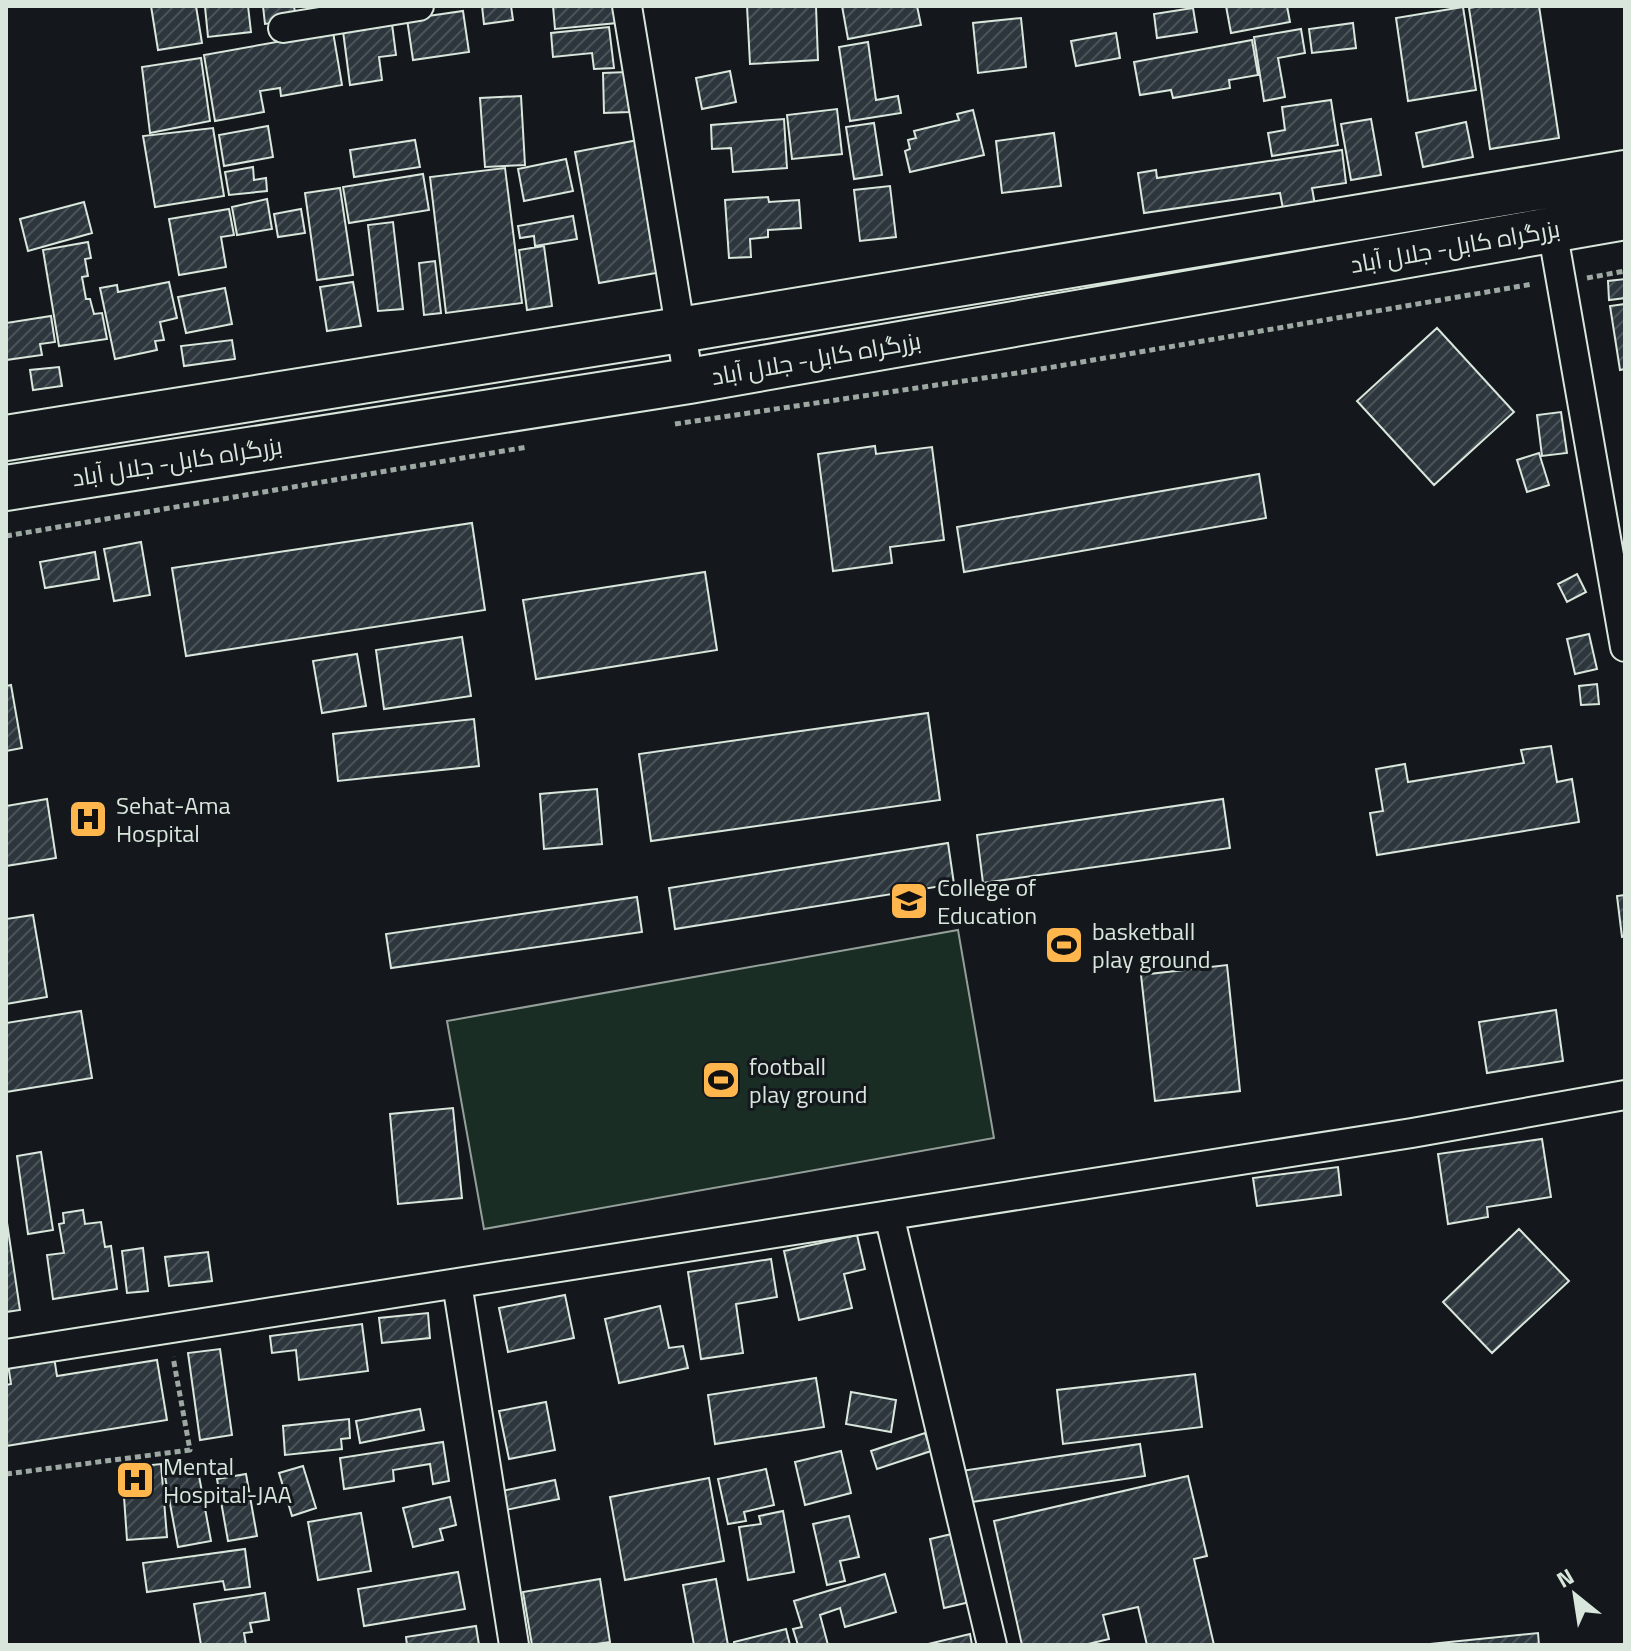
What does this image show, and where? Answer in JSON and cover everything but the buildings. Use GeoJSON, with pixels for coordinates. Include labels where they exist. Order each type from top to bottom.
{"type":"FeatureCollection","features":[{"type":"Feature","properties":{"kind":"highway","name":"بزرگراه کابل- جلال آباد"},"geometry":{"type":"LineString","coordinates":[[6,438],[1625,173]]}},
{"type":"Feature","properties":{"kind":"highway","name":"بزرگراه کابل- جلال آباد"},"geometry":{"type":"LineString","coordinates":[[6,488],[689,381],[1625,217]]}},
{"type":"Feature","properties":{"kind":"street"},"geometry":{"type":"LineString","coordinates":[[283,28],[419,6]]}},
{"type":"Feature","properties":{"kind":"street"},"geometry":{"type":"LineString","coordinates":[[627,6],[689,381]]}},
{"type":"Feature","properties":{"kind":"street"},"geometry":{"type":"LineString","coordinates":[[1552,229],[1625,647]]}},
{"type":"Feature","properties":{"kind":"street"},"geometry":{"type":"LineString","coordinates":[[6,1354],[1412,1133],[1625,1095]]}},
{"type":"Feature","properties":{"kind":"street"},"geometry":{"type":"LineString","coordinates":[[889,1215],[992,1645]]}},
{"type":"Feature","properties":{"kind":"street"},"geometry":{"type":"LineString","coordinates":[[457,1283],[514,1645]]}},
{"type":"Feature","properties":{"kind":"path"},"geometry":{"type":"LineString","coordinates":[[661,426],[1024,372],[1546,281]]}},
{"type":"Feature","properties":{"kind":"path"},"geometry":{"type":"LineString","coordinates":[[6,536],[537,446]]}},
{"type":"Feature","properties":{"kind":"path"},"geometry":{"type":"LineString","coordinates":[[6,1474],[190,1450],[168,1329]]}},
{"type":"Feature","properties":{"kind":"green space","name":"football play ground"},"geometry":{"type":"Polygon","coordinates":[[[958,930],[994,1138],[484,1229],[447,1021],[958,930]]]}},
{"type":"Feature","properties":{"kind":"place","name":"Sehat-Ama Hospital"},"geometry":{"type":"Point","coordinates":[88,819]}},
{"type":"Feature","properties":{"kind":"place","name":"College of Education"},"geometry":{"type":"Point","coordinates":[909,901]}},
{"type":"Feature","properties":{"kind":"place","name":"basketball play ground"},"geometry":{"type":"Point","coordinates":[1064,945]}},
{"type":"Feature","properties":{"kind":"place","name":"football play ground"},"geometry":{"type":"Point","coordinates":[721,1080]}},
{"type":"Feature","properties":{"kind":"place","name":"Mental Hospital-JAA"},"geometry":{"type":"Point","coordinates":[135,1480]}}]}
